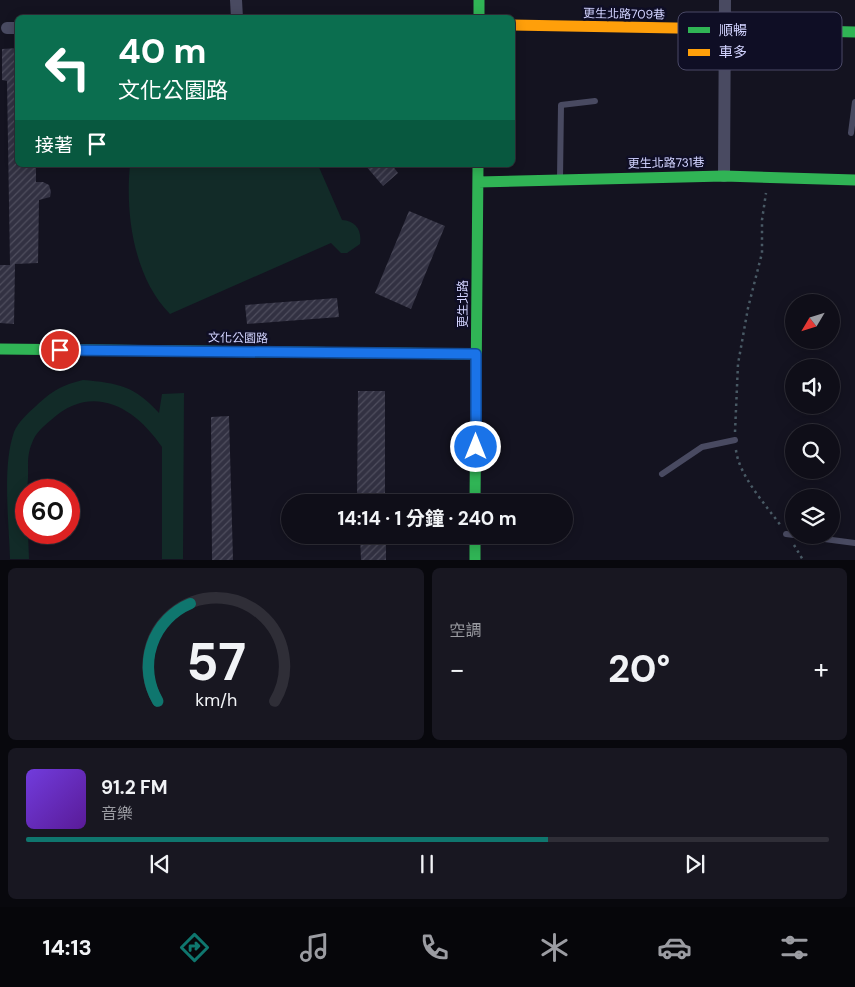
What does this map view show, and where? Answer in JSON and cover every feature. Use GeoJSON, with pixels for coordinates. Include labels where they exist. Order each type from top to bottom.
{"type":"FeatureCollection","features":[{"type":"Feature","properties":{"kind":"street"},"geometry":{"type":"LineString","coordinates":[[236,0],[237,15]]}},
{"type":"Feature","properties":{"kind":"street"},"geometry":{"type":"LineString","coordinates":[[479,0],[479,15]]}},
{"type":"Feature","properties":{"kind":"street","name":"更生北路709巷"},"geometry":{"type":"LineString","coordinates":[[515,25],[678,29]]}},
{"type":"Feature","properties":{"kind":"street","name":"更生北路709巷"},"geometry":{"type":"LineString","coordinates":[[842,32],[855,32]]}},
{"type":"Feature","properties":{"kind":"street"},"geometry":{"type":"LineString","coordinates":[[724,70],[724,176]]}},
{"type":"Feature","properties":{"kind":"street","name":"更生北路"},"geometry":{"type":"LineString","coordinates":[[475,494],[478,167]]}},
{"type":"Feature","properties":{"kind":"street","name":"更生北路731巷"},"geometry":{"type":"LineString","coordinates":[[478,182],[724,176],[855,180]]}},
{"type":"Feature","properties":{"kind":"street","name":"文化公園路"},"geometry":{"type":"LineString","coordinates":[[0,349],[476,354]]}},
{"type":"Feature","properties":{"kind":"street"},"geometry":{"type":"LineString","coordinates":[[475,544],[475,560]]}},
{"type":"Feature","properties":{"kind":"lane"},"geometry":{"type":"LineString","coordinates":[[560,179],[561,105],[595,101]]}},
{"type":"Feature","properties":{"kind":"lane"},"geometry":{"type":"LineString","coordinates":[[851,133],[855,102]]}},
{"type":"Feature","properties":{"kind":"lane"},"geometry":{"type":"LineString","coordinates":[[662,474],[702,447],[735,440]]}},
{"type":"Feature","properties":{"kind":"lane"},"geometry":{"type":"LineString","coordinates":[[840,541],[855,543]]}},
{"type":"Feature","properties":{"kind":"path"},"geometry":{"type":"LineString","coordinates":[[768,176],[762,220],[762,253],[748,308],[738,364],[735,440],[737,459],[752,486],[785,533]]}},
{"type":"Feature","properties":{"kind":"path"},"geometry":{"type":"LineString","coordinates":[[793,544],[803,560]]}},
{"type":"Feature","properties":{"kind":"green space"},"geometry":{"type":"Polygon","coordinates":[[[130,167],[319,167],[342,220],[351,222],[357,227],[360,234],[360,244],[347,253],[341,253],[331,243],[170,314],[158,299],[140,264],[131,224],[130,167]]]}},
{"type":"Feature","properties":{"kind":"green space"},"geometry":{"type":"Polygon","coordinates":[[[83,380],[116,385],[134,391],[159,413],[162,394],[184,393],[183,559],[162,559],[162,447],[139,421],[126,411],[112,404],[97,401],[82,403],[66,409],[43,427],[33,439],[29,455],[28,479],[15,479],[15,544],[28,544],[29,559],[10,559],[7,477],[10,446],[14,432],[24,418],[47,396],[69,384],[83,380]]]}},
{"type":"Feature","properties":{"kind":"building"},"geometry":{"type":"Polygon","coordinates":[[[15,48],[15,167],[36,167],[36,182],[43,182],[49,185],[51,192],[50,197],[39,200],[38,263],[15,264],[14,324],[0,323],[0,265],[10,265],[7,81],[2,80],[2,49],[15,48]]]}},
{"type":"Feature","properties":{"kind":"building"},"geometry":{"type":"Polygon","coordinates":[[[367,167],[394,167],[398,173],[383,186],[367,167]]]}},
{"type":"Feature","properties":{"kind":"building"},"geometry":{"type":"Polygon","coordinates":[[[409,211],[445,226],[411,309],[375,293],[409,211]]]}},
{"type":"Feature","properties":{"kind":"building"},"geometry":{"type":"Polygon","coordinates":[[[337,298],[339,317],[247,324],[245,305],[337,298]]]}},
{"type":"Feature","properties":{"kind":"building"},"geometry":{"type":"Polygon","coordinates":[[[358,391],[385,391],[385,494],[357,494],[358,391]]]}},
{"type":"Feature","properties":{"kind":"building"},"geometry":{"type":"Polygon","coordinates":[[[229,416],[233,560],[212,560],[211,417],[229,416]]]}},
{"type":"Feature","properties":{"kind":"building"},"geometry":{"type":"Polygon","coordinates":[[[360,544],[386,544],[386,560],[361,560],[360,544]]]}},
{"type":"Feature","properties":{"kind":"traffic: fast"},"geometry":{"type":"LineString","coordinates":[[479,0],[479,15]]}},
{"type":"Feature","properties":{"kind":"traffic: fast"},"geometry":{"type":"LineString","coordinates":[[842,32],[855,32]]}},
{"type":"Feature","properties":{"kind":"traffic: fast"},"geometry":{"type":"LineString","coordinates":[[475,494],[478,167]]}},
{"type":"Feature","properties":{"kind":"traffic: fast"},"geometry":{"type":"LineString","coordinates":[[478,182],[724,176],[855,180]]}},
{"type":"Feature","properties":{"kind":"traffic: fast"},"geometry":{"type":"LineString","coordinates":[[0,349],[476,354]]}},
{"type":"Feature","properties":{"kind":"traffic: fast"},"geometry":{"type":"LineString","coordinates":[[475,544],[475,560]]}},
{"type":"Feature","properties":{"kind":"traffic: slow"},"geometry":{"type":"LineString","coordinates":[[515,25],[678,28]]}},
{"type":"Feature","properties":{"kind":"route"},"geometry":{"type":"LineString","coordinates":[[60,350],[476,354],[476,447]]}}]}
